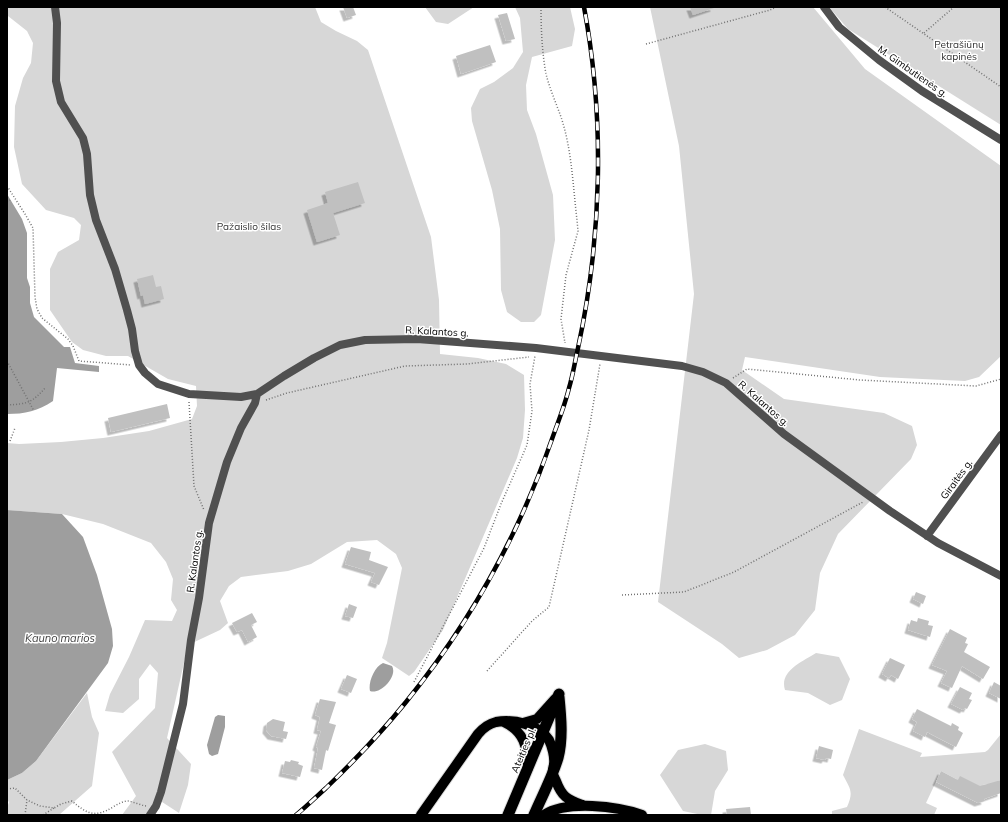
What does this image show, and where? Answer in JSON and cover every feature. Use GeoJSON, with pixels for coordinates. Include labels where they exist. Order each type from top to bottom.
{"type":"FeatureCollection","features":[{"type":"Feature","properties":{"kind":"highway","name":"Ateities pl."},"geometry":{"type":"LineString","coordinates":[[508,815],[559,694]]}},
{"type":"Feature","properties":{"kind":"highway"},"geometry":{"type":"LineString","coordinates":[[534,815],[553,773],[558,757],[562,719],[559,694]]}},
{"type":"Feature","properties":{"kind":"main road"},"geometry":{"type":"LineString","coordinates":[[422,815],[478,734],[489,725],[502,722],[523,723],[537,719],[559,694]]}},
{"type":"Feature","properties":{"kind":"main road"},"geometry":{"type":"LineString","coordinates":[[502,722],[511,726],[523,738],[527,752],[528,768]]}},
{"type":"Feature","properties":{"kind":"main road"},"geometry":{"type":"LineString","coordinates":[[523,723],[537,729],[549,740],[554,762],[553,773],[559,789],[568,799],[582,805]]}},
{"type":"Feature","properties":{"kind":"main road"},"geometry":{"type":"LineString","coordinates":[[544,815],[551,810],[582,805],[619,809],[642,815]]}},
{"type":"Feature","properties":{"kind":"street"},"geometry":{"type":"LineString","coordinates":[[55,7],[57,23],[56,81],[61,102],[83,138],[87,154],[90,195],[96,220],[115,269],[127,310],[138,365],[158,384],[188,394],[241,397],[257,394]]}},
{"type":"Feature","properties":{"kind":"street","name":"M. Gimbutienės g."},"geometry":{"type":"LineString","coordinates":[[824,7],[839,27],[879,60],[922,91],[1001,140]]}},
{"type":"Feature","properties":{"kind":"street","name":"R. Kalantos g."},"geometry":{"type":"LineString","coordinates":[[150,815],[156,806],[161,792],[183,704],[190,646],[199,598],[209,523],[227,462],[241,428],[255,403],[257,394],[314,358],[340,345],[365,340],[417,339],[536,352],[564,351],[682,366],[703,372],[726,383],[784,434],[927,536],[953,552],[1001,576]]}},
{"type":"Feature","properties":{"kind":"street","name":"Giraitės g."},"geometry":{"type":"LineString","coordinates":[[927,536],[1001,435]]}},
{"type":"Feature","properties":{"kind":"path"},"geometry":{"type":"LineString","coordinates":[[541,7],[541,29],[546,74],[562,120],[569,154],[578,225],[576,241],[566,275],[561,319],[565,338],[564,351]]}},
{"type":"Feature","properties":{"kind":"path"},"geometry":{"type":"LineString","coordinates":[[646,44],[770,10],[776,7]]}},
{"type":"Feature","properties":{"kind":"path"},"geometry":{"type":"LineString","coordinates":[[885,7],[1001,88]]}},
{"type":"Feature","properties":{"kind":"path"},"geometry":{"type":"LineString","coordinates":[[923,34],[954,7]]}},
{"type":"Feature","properties":{"kind":"path"},"geometry":{"type":"LineString","coordinates":[[7,186],[33,228],[35,297],[37,309],[42,318],[68,339],[73,346],[79,361],[138,365]]}},
{"type":"Feature","properties":{"kind":"path"},"geometry":{"type":"LineString","coordinates":[[255,403],[287,393],[405,366],[467,364],[536,352],[530,384],[532,411],[527,445],[501,504],[484,548],[414,682]]}},
{"type":"Feature","properties":{"kind":"path"},"geometry":{"type":"LineString","coordinates":[[487,671],[532,621],[549,607],[589,430],[601,356]]}},
{"type":"Feature","properties":{"kind":"path"},"geometry":{"type":"LineString","coordinates":[[7,361],[34,411]]}},
{"type":"Feature","properties":{"kind":"path"},"geometry":{"type":"LineString","coordinates":[[726,383],[747,369],[860,380],[976,386],[1001,379]]}},
{"type":"Feature","properties":{"kind":"path"},"geometry":{"type":"LineString","coordinates":[[7,405],[22,404],[36,399],[46,387]]}},
{"type":"Feature","properties":{"kind":"path"},"geometry":{"type":"LineString","coordinates":[[188,394],[194,486],[209,523]]}},
{"type":"Feature","properties":{"kind":"path"},"geometry":{"type":"LineString","coordinates":[[7,442],[10,441],[15,428]]}},
{"type":"Feature","properties":{"kind":"path"},"geometry":{"type":"LineString","coordinates":[[622,595],[684,592],[734,572],[865,501],[870,496]]}},
{"type":"Feature","properties":{"kind":"path"},"geometry":{"type":"LineString","coordinates":[[7,789],[15,788],[27,800],[40,806],[54,808]]}},
{"type":"Feature","properties":{"kind":"path"},"geometry":{"type":"LineString","coordinates":[[25,815],[27,800]]}},
{"type":"Feature","properties":{"kind":"path"},"geometry":{"type":"LineString","coordinates":[[42,815],[61,804],[72,801],[83,810],[91,814],[100,814],[120,803],[128,801],[146,806],[156,806]]}},
{"type":"Feature","properties":{"kind":"green space","name":"Pažaislio šilas"},"geometry":{"type":"Polygon","coordinates":[[[7,7],[315,7],[321,22],[357,41],[368,50],[431,237],[439,300],[440,354],[478,358],[506,364],[524,375],[525,410],[523,438],[517,458],[443,630],[414,672],[409,676],[382,658],[387,643],[402,568],[396,554],[377,540],[347,542],[311,564],[288,571],[241,577],[229,586],[220,601],[228,623],[220,630],[188,645],[167,738],[191,764],[188,785],[179,813],[159,800],[155,815],[122,815],[136,796],[112,752],[155,708],[158,673],[150,664],[139,679],[139,699],[123,713],[105,711],[110,694],[129,657],[145,620],[172,621],[177,610],[171,600],[173,579],[166,562],[151,543],[103,524],[62,514],[7,510],[7,443],[19,444],[61,442],[103,438],[149,431],[192,419],[197,406],[196,386],[168,379],[128,356],[106,356],[83,350],[72,342],[50,310],[50,269],[58,252],[79,240],[81,225],[74,218],[46,210],[22,184],[14,147],[15,106],[23,78],[31,63],[33,43],[27,31],[8,16],[7,7]]]}},
{"type":"Feature","properties":{"kind":"green space"},"geometry":{"type":"Polygon","coordinates":[[[425,7],[474,7],[448,24],[436,22],[425,7]]]}},
{"type":"Feature","properties":{"kind":"green space"},"geometry":{"type":"Polygon","coordinates":[[[515,7],[570,7],[575,29],[572,46],[532,57],[526,85],[527,110],[536,134],[553,195],[555,240],[541,315],[534,322],[521,322],[507,312],[501,290],[500,229],[492,190],[472,121],[471,108],[480,89],[494,82],[513,68],[523,52],[520,18],[515,7]]]}},
{"type":"Feature","properties":{"kind":"green space"},"geometry":{"type":"Polygon","coordinates":[[[650,7],[813,7],[865,69],[1001,166],[1001,356],[979,377],[965,381],[880,377],[745,357],[742,370],[784,399],[884,413],[912,426],[917,445],[911,459],[838,534],[820,573],[815,610],[795,635],[767,650],[739,658],[722,644],[658,602],[694,294],[679,146],[650,7]]]}},
{"type":"Feature","properties":{"kind":"green space","name":"Petrašiūnų kapinės"},"geometry":{"type":"Polygon","coordinates":[[[829,7],[1001,7],[1001,125],[848,29],[829,7]]]}},
{"type":"Feature","properties":{"kind":"green space"},"geometry":{"type":"Polygon","coordinates":[[[816,653],[839,657],[850,679],[842,700],[830,705],[808,693],[785,690],[785,677],[788,672],[816,653]]]}},
{"type":"Feature","properties":{"kind":"green space"},"geometry":{"type":"Polygon","coordinates":[[[87,693],[92,717],[99,733],[92,786],[59,815],[7,815],[9,802],[7,800],[7,780],[22,773],[36,761],[87,693]]]}},
{"type":"Feature","properties":{"kind":"green space"},"geometry":{"type":"Polygon","coordinates":[[[859,729],[922,753],[920,757],[985,752],[1001,734],[1001,780],[989,785],[983,785],[984,788],[958,780],[941,771],[926,803],[937,808],[934,815],[832,815],[832,811],[847,807],[849,802],[851,794],[843,775],[859,729]]]}},
{"type":"Feature","properties":{"kind":"green space"},"geometry":{"type":"Polygon","coordinates":[[[705,744],[726,751],[728,770],[715,791],[711,815],[702,815],[683,811],[660,775],[678,750],[705,744]]]}},
{"type":"Feature","properties":{"kind":"water"},"geometry":{"type":"Polygon","coordinates":[[[7,194],[22,219],[27,233],[27,278],[30,287],[30,303],[34,317],[64,347],[70,347],[75,363],[99,366],[99,372],[57,368],[53,401],[31,411],[7,414],[7,194]]]}},
{"type":"Feature","properties":{"kind":"water","name":"Kauno marios"},"geometry":{"type":"Polygon","coordinates":[[[7,510],[62,514],[83,537],[97,575],[112,629],[113,646],[108,663],[36,761],[22,773],[7,780],[7,510]]]}},
{"type":"Feature","properties":{"kind":"water"},"geometry":{"type":"Polygon","coordinates":[[[383,663],[392,666],[393,675],[387,684],[379,690],[370,691],[372,676],[377,668],[383,663]]]}},
{"type":"Feature","properties":{"kind":"water"},"geometry":{"type":"Polygon","coordinates":[[[218,715],[225,716],[225,727],[218,754],[212,756],[209,754],[207,745],[215,717],[218,715]]]}},
{"type":"Feature","properties":{"kind":"building"},"geometry":{"type":"Polygon","coordinates":[[[343,7],[353,7],[356,15],[347,18],[343,7]]]}},
{"type":"Feature","properties":{"kind":"building"},"geometry":{"type":"Polygon","coordinates":[[[690,7],[714,7],[714,8],[693,15],[690,7]]]}},
{"type":"Feature","properties":{"kind":"building"},"geometry":{"type":"Polygon","coordinates":[[[507,13],[515,39],[506,41],[498,15],[507,13]]]}},
{"type":"Feature","properties":{"kind":"building"},"geometry":{"type":"Polygon","coordinates":[[[490,45],[496,62],[461,74],[456,56],[490,45]]]}},
{"type":"Feature","properties":{"kind":"building"},"geometry":{"type":"Polygon","coordinates":[[[358,182],[365,203],[333,213],[340,235],[317,242],[307,210],[328,203],[325,192],[358,182]]]}},
{"type":"Feature","properties":{"kind":"building"},"geometry":{"type":"Polygon","coordinates":[[[153,275],[156,287],[161,286],[164,299],[145,304],[143,295],[141,296],[137,279],[153,275]]]}},
{"type":"Feature","properties":{"kind":"building"},"geometry":{"type":"Polygon","coordinates":[[[167,404],[170,418],[111,432],[108,418],[167,404]]]}},
{"type":"Feature","properties":{"kind":"building"},"geometry":{"type":"Polygon","coordinates":[[[351,547],[371,552],[369,560],[388,567],[379,585],[371,582],[375,573],[345,564],[351,547]]]}},
{"type":"Feature","properties":{"kind":"building"},"geometry":{"type":"Polygon","coordinates":[[[916,592],[926,596],[923,604],[913,599],[916,592]]]}},
{"type":"Feature","properties":{"kind":"building"},"geometry":{"type":"Polygon","coordinates":[[[349,604],[357,607],[353,618],[345,616],[349,604]]]}},
{"type":"Feature","properties":{"kind":"building"},"geometry":{"type":"Polygon","coordinates":[[[252,613],[257,622],[251,625],[257,637],[248,642],[242,630],[237,632],[232,623],[252,613]]]}},
{"type":"Feature","properties":{"kind":"building"},"geometry":{"type":"Polygon","coordinates":[[[918,618],[929,621],[928,625],[933,626],[930,637],[908,630],[911,620],[917,622],[918,618]]]}},
{"type":"Feature","properties":{"kind":"building"},"geometry":{"type":"Polygon","coordinates":[[[950,629],[967,638],[965,643],[968,644],[964,652],[990,667],[983,679],[962,666],[952,688],[941,683],[947,671],[932,665],[950,629]]]}},
{"type":"Feature","properties":{"kind":"building"},"geometry":{"type":"Polygon","coordinates":[[[890,658],[905,665],[898,679],[891,675],[889,678],[882,674],[890,658]]]}},
{"type":"Feature","properties":{"kind":"building"},"geometry":{"type":"Polygon","coordinates":[[[347,675],[357,679],[351,693],[341,689],[347,675]]]}},
{"type":"Feature","properties":{"kind":"building"},"geometry":{"type":"Polygon","coordinates":[[[994,682],[1001,686],[1001,699],[989,693],[994,682]]]}},
{"type":"Feature","properties":{"kind":"building"},"geometry":{"type":"Polygon","coordinates":[[[960,687],[972,693],[969,699],[972,700],[967,709],[965,708],[963,710],[951,704],[960,687]]]}},
{"type":"Feature","properties":{"kind":"building"},"geometry":{"type":"Polygon","coordinates":[[[320,699],[336,702],[329,723],[336,725],[328,751],[326,750],[322,770],[314,768],[318,748],[316,747],[321,731],[317,730],[320,717],[315,715],[320,699]]]}},
{"type":"Feature","properties":{"kind":"building"},"geometry":{"type":"Polygon","coordinates":[[[917,709],[951,726],[952,723],[959,727],[958,730],[963,733],[956,747],[927,732],[925,737],[913,731],[917,722],[912,719],[917,709]]]}},
{"type":"Feature","properties":{"kind":"building"},"geometry":{"type":"Polygon","coordinates":[[[273,719],[285,722],[283,731],[288,732],[286,739],[271,736],[266,730],[267,723],[273,719]]]}},
{"type":"Feature","properties":{"kind":"building"},"geometry":{"type":"Polygon","coordinates":[[[819,746],[833,750],[831,759],[826,758],[825,760],[816,758],[819,746]]]}},
{"type":"Feature","properties":{"kind":"building"},"geometry":{"type":"Polygon","coordinates":[[[291,760],[299,762],[298,764],[303,766],[300,777],[282,773],[285,761],[290,762],[291,760]]]}},
{"type":"Feature","properties":{"kind":"building"},"geometry":{"type":"Polygon","coordinates":[[[941,771],[958,780],[960,776],[980,786],[1001,780],[1001,793],[984,799],[985,801],[978,803],[936,782],[941,771]]]}},
{"type":"Feature","properties":{"kind":"building"},"geometry":{"type":"Polygon","coordinates":[[[750,807],[751,815],[727,815],[726,809],[750,807]]]}},
{"type":"Feature","properties":{"kind":"railway"},"geometry":{"type":"LineString","coordinates":[[296,815],[336,778],[377,736],[430,672],[472,609],[491,577],[524,510],[539,475],[566,401],[586,306],[592,264],[598,178],[598,135],[595,92],[591,49],[584,7]]}}]}
